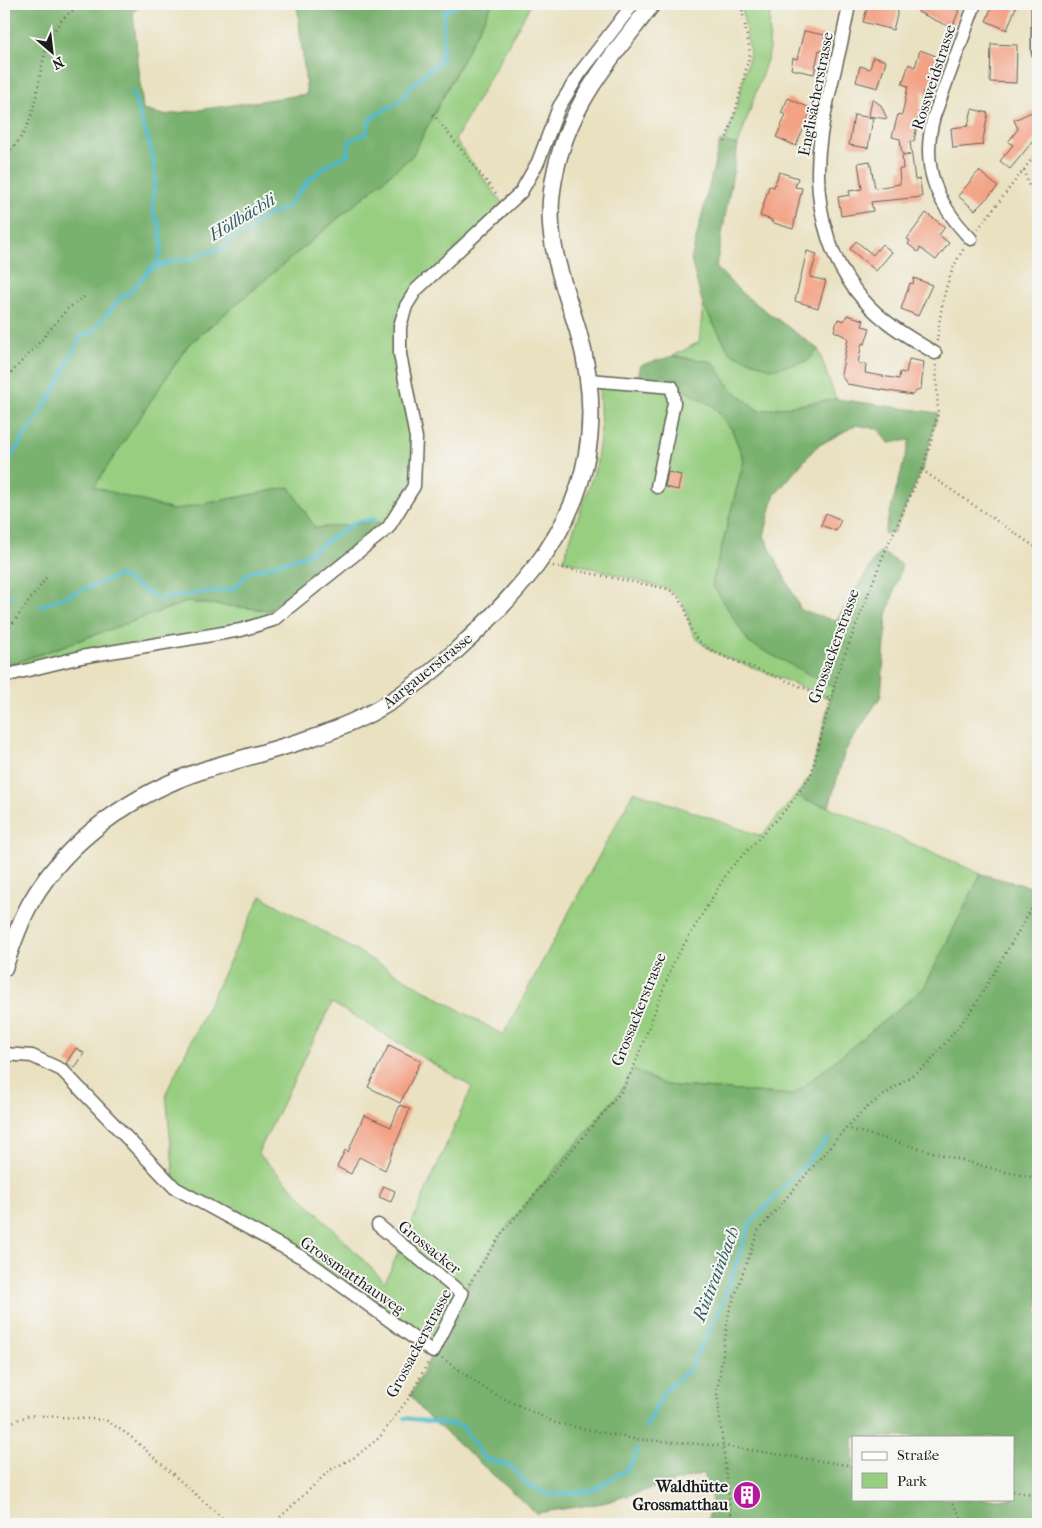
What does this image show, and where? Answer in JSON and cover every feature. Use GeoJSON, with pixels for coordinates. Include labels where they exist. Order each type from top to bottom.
{"type":"FeatureCollection","features":[{"type":"Feature","properties":{"kind":"main road","name":"Aargauerstrasse"},"geometry":{"type":"LineString","coordinates":[[4,968],[26,912],[44,882],[71,851],[110,818],[170,783],[328,732],[382,707],[429,672],[467,639],[497,611],[538,563],[567,516],[587,462],[591,436],[585,358],[554,255],[551,221],[552,194],[560,150],[566,130],[577,108],[596,79],[652,4]]}},
{"type":"Feature","properties":{"kind":"street"},"geometry":{"type":"LineString","coordinates":[[4,676],[81,657],[241,630],[272,620],[388,528],[414,486],[416,438],[400,354],[400,326],[406,306],[416,290],[506,208],[531,177],[559,107],[571,86],[633,4]]}},
{"type":"Feature","properties":{"kind":"street","name":"Englisächerstrasse"},"geometry":{"type":"LineString","coordinates":[[849,4],[821,135],[817,176],[823,224],[837,261],[852,286],[870,307],[903,334],[935,353]]}},
{"type":"Feature","properties":{"kind":"street","name":"Rossweidstrasse"},"geometry":{"type":"LineString","coordinates":[[971,239],[954,221],[938,195],[931,173],[929,151],[930,132],[934,116],[974,4]]}},
{"type":"Feature","properties":{"kind":"street"},"geometry":{"type":"LineString","coordinates":[[1038,4],[1038,52]]}},
{"type":"Feature","properties":{"kind":"street"},"geometry":{"type":"LineString","coordinates":[[588,380],[672,387],[674,403],[657,487]]}},
{"type":"Feature","properties":{"kind":"street","name":"Grossmatthauweg"},"geometry":{"type":"LineString","coordinates":[[4,1054],[32,1056],[62,1070],[175,1188],[305,1259],[433,1352]]}},
{"type":"Feature","properties":{"kind":"street","name":"Grossacker"},"geometry":{"type":"LineString","coordinates":[[378,1226],[462,1294]]}},
{"type":"Feature","properties":{"kind":"street","name":"Grossackerstrasse"},"geometry":{"type":"LineString","coordinates":[[433,1352],[462,1294]]}},
{"type":"Feature","properties":{"kind":"path"},"geometry":{"type":"LineString","coordinates":[[4,157],[27,127],[42,61],[50,36],[60,22],[74,8],[83,4]]}},
{"type":"Feature","properties":{"kind":"path"},"geometry":{"type":"LineString","coordinates":[[725,142],[736,109],[750,53],[741,4]]}},
{"type":"Feature","properties":{"kind":"path"},"geometry":{"type":"LineString","coordinates":[[434,114],[506,208]]}},
{"type":"Feature","properties":{"kind":"path","name":"Grossackerstrasse"},"geometry":{"type":"LineString","coordinates":[[462,1294],[502,1232],[620,1092],[633,1070],[674,961],[729,870],[788,807],[811,775],[830,699],[883,556],[922,470],[938,413],[935,353],[944,293],[956,260],[1038,151]]}},
{"type":"Feature","properties":{"kind":"path"},"geometry":{"type":"LineString","coordinates":[[1024,170],[1028,186],[1038,194]]}},
{"type":"Feature","properties":{"kind":"path"},"geometry":{"type":"LineString","coordinates":[[4,380],[40,342],[67,309],[87,295]]}},
{"type":"Feature","properties":{"kind":"path"},"geometry":{"type":"LineString","coordinates":[[922,470],[1038,549]]}},
{"type":"Feature","properties":{"kind":"path"},"geometry":{"type":"LineString","coordinates":[[538,563],[668,588],[679,596],[685,604],[691,628],[699,641],[716,654],[830,699]]}},
{"type":"Feature","properties":{"kind":"path"},"geometry":{"type":"LineString","coordinates":[[4,635],[46,578]]}},
{"type":"Feature","properties":{"kind":"path"},"geometry":{"type":"LineString","coordinates":[[732,1524],[717,1393],[728,1312],[758,1231],[846,1128],[866,1108],[929,1064],[972,1010],[1038,898]]}},
{"type":"Feature","properties":{"kind":"path"},"geometry":{"type":"LineString","coordinates":[[846,1128],[1005,1172],[1038,1178]]}},
{"type":"Feature","properties":{"kind":"path"},"geometry":{"type":"LineString","coordinates":[[433,1352],[490,1392],[556,1423],[634,1439],[724,1446],[852,1466]]}},
{"type":"Feature","properties":{"kind":"path","name":"Grossackerstrasse"},"geometry":{"type":"LineString","coordinates":[[273,1524],[330,1470],[355,1457],[379,1438],[411,1395],[433,1352]]}},
{"type":"Feature","properties":{"kind":"path"},"geometry":{"type":"LineString","coordinates":[[4,1425],[30,1415],[106,1420],[130,1436],[229,1524]]}},
{"type":"Feature","properties":{"kind":"path"},"geometry":{"type":"LineString","coordinates":[[1014,1491],[1038,1495]]}},
{"type":"Feature","properties":{"kind":"path"},"geometry":{"type":"LineString","coordinates":[[951,1500],[965,1524]]}},
{"type":"Feature","properties":{"kind":"green space"},"geometry":{"type":"Polygon","coordinates":[[[4,4],[142,4],[133,12],[143,110],[164,115],[307,94],[297,4],[492,4],[412,156],[188,345],[94,487],[173,510],[290,487],[315,528],[381,522],[270,610],[187,602],[4,667],[4,4]]]}},
{"type":"Feature","properties":{"kind":"green space"},"geometry":{"type":"Polygon","coordinates":[[[492,4],[531,4],[455,140],[506,208],[416,290],[400,326],[416,438],[414,486],[388,528],[273,620],[4,676],[4,667],[187,602],[270,610],[380,523],[314,528],[290,487],[173,510],[93,487],[188,345],[412,156],[492,4]]]}},
{"type":"Feature","properties":{"kind":"green space"},"geometry":{"type":"Polygon","coordinates":[[[741,4],[770,4],[769,54],[738,145],[725,142],[736,109],[750,53],[741,4]]]}},
{"type":"Feature","properties":{"kind":"green space"},"geometry":{"type":"Polygon","coordinates":[[[720,141],[738,145],[716,267],[744,295],[818,349],[808,361],[772,369],[730,353],[703,305],[691,260],[720,141]]]}},
{"type":"Feature","properties":{"kind":"green space"},"geometry":{"type":"Polygon","coordinates":[[[703,305],[730,353],[807,361],[818,349],[836,399],[759,411],[730,388],[713,362],[673,356],[699,342],[703,305]]]}},
{"type":"Feature","properties":{"kind":"green space"},"geometry":{"type":"Polygon","coordinates":[[[673,356],[713,362],[730,388],[759,411],[836,399],[938,413],[922,470],[894,532],[884,534],[910,440],[889,443],[878,429],[856,425],[816,447],[774,496],[764,536],[801,610],[836,621],[880,551],[902,565],[887,615],[881,696],[845,751],[829,807],[804,800],[797,794],[811,775],[833,687],[749,643],[712,584],[744,460],[732,430],[713,406],[679,387],[637,380],[641,365],[673,356]]]}},
{"type":"Feature","properties":{"kind":"green space"},"geometry":{"type":"Polygon","coordinates":[[[637,380],[679,387],[713,406],[732,430],[744,460],[712,584],[827,684],[834,687],[830,699],[726,658],[706,647],[695,636],[682,603],[668,589],[563,560],[596,466],[601,431],[599,386],[637,380]]]}},
{"type":"Feature","properties":{"kind":"green space"},"geometry":{"type":"Polygon","coordinates":[[[634,791],[761,836],[797,794],[804,800],[829,807],[981,874],[924,988],[793,1095],[665,1085],[633,1070],[620,1092],[502,1233],[462,1294],[433,1352],[305,1259],[175,1188],[166,1093],[261,896],[503,1035],[634,791]],[[332,1003],[258,1153],[385,1282],[472,1087],[332,1003]]]}},
{"type":"Feature","properties":{"kind":"green space"},"geometry":{"type":"Polygon","coordinates":[[[981,874],[1038,889],[1038,1524],[707,1524],[712,1500],[704,1473],[603,1503],[536,1513],[423,1412],[411,1395],[462,1294],[502,1233],[620,1092],[633,1069],[665,1085],[793,1095],[924,988],[981,874]]]}},
{"type":"Feature","properties":{"kind":"building"},"geometry":{"type":"Polygon","coordinates":[[[880,4],[899,7],[893,30],[863,22],[868,5],[879,8],[880,4]]]}},
{"type":"Feature","properties":{"kind":"building"},"geometry":{"type":"Polygon","coordinates":[[[922,4],[938,8],[940,4],[958,4],[955,9],[959,10],[952,28],[918,12],[922,4]]]}},
{"type":"Feature","properties":{"kind":"building"},"geometry":{"type":"Polygon","coordinates":[[[993,4],[1017,4],[1007,30],[986,21],[993,4]]]}},
{"type":"Feature","properties":{"kind":"building"},"geometry":{"type":"Polygon","coordinates":[[[804,31],[825,35],[822,51],[819,50],[814,74],[791,69],[793,58],[797,59],[804,31]]]}},
{"type":"Feature","properties":{"kind":"building"},"geometry":{"type":"Polygon","coordinates":[[[991,44],[1017,45],[1016,83],[990,82],[991,44]]]}},
{"type":"Feature","properties":{"kind":"building"},"geometry":{"type":"Polygon","coordinates":[[[920,50],[936,56],[931,71],[935,73],[927,93],[923,91],[914,142],[910,141],[915,180],[920,179],[922,197],[871,202],[873,211],[841,216],[838,197],[850,195],[849,191],[862,189],[858,163],[870,161],[875,188],[900,184],[899,169],[903,169],[902,156],[910,155],[902,154],[900,139],[892,137],[898,114],[902,115],[908,86],[902,84],[909,64],[915,67],[920,50]]]}},
{"type":"Feature","properties":{"kind":"building"},"geometry":{"type":"Polygon","coordinates":[[[873,57],[886,61],[878,88],[856,82],[860,66],[870,69],[873,57]]]}},
{"type":"Feature","properties":{"kind":"building"},"geometry":{"type":"Polygon","coordinates":[[[788,98],[812,109],[796,146],[776,137],[786,115],[781,113],[788,98]]]}},
{"type":"Feature","properties":{"kind":"building"},"geometry":{"type":"Polygon","coordinates":[[[872,99],[881,105],[887,119],[869,116],[872,99]]]}},
{"type":"Feature","properties":{"kind":"building"},"geometry":{"type":"Polygon","coordinates":[[[972,109],[988,113],[982,145],[953,148],[951,128],[968,126],[972,109]]]}},
{"type":"Feature","properties":{"kind":"building"},"geometry":{"type":"Polygon","coordinates":[[[1034,111],[1038,121],[1038,135],[1010,169],[1000,161],[1013,145],[1008,142],[1018,129],[1014,120],[1034,111]]]}},
{"type":"Feature","properties":{"kind":"building"},"geometry":{"type":"Polygon","coordinates":[[[854,115],[873,118],[868,148],[849,145],[854,115]]]}},
{"type":"Feature","properties":{"kind":"building"},"geometry":{"type":"Polygon","coordinates":[[[979,171],[998,187],[975,210],[958,196],[979,171]]]}},
{"type":"Feature","properties":{"kind":"building"},"geometry":{"type":"Polygon","coordinates":[[[779,172],[798,178],[795,187],[802,188],[793,229],[771,222],[772,220],[760,216],[769,186],[774,187],[779,172]]]}},
{"type":"Feature","properties":{"kind":"building"},"geometry":{"type":"Polygon","coordinates":[[[926,213],[945,227],[939,235],[949,243],[936,260],[920,248],[918,252],[908,244],[910,241],[907,239],[926,213]]]}},
{"type":"Feature","properties":{"kind":"building"},"geometry":{"type":"Polygon","coordinates":[[[856,241],[873,255],[882,244],[892,252],[876,271],[850,249],[856,241]]]}},
{"type":"Feature","properties":{"kind":"building"},"geometry":{"type":"Polygon","coordinates":[[[807,251],[817,254],[810,277],[826,281],[818,308],[795,301],[807,251]]]}},
{"type":"Feature","properties":{"kind":"building"},"geometry":{"type":"Polygon","coordinates":[[[914,278],[932,285],[918,316],[901,309],[910,283],[913,284],[914,278]]]}},
{"type":"Feature","properties":{"kind":"building"},"geometry":{"type":"Polygon","coordinates":[[[847,315],[864,320],[862,326],[870,328],[865,344],[862,343],[858,363],[866,365],[865,373],[899,379],[900,372],[906,373],[909,359],[924,362],[921,388],[912,395],[847,384],[841,375],[848,338],[834,331],[838,319],[844,321],[847,315]]]}},
{"type":"Feature","properties":{"kind":"building"},"geometry":{"type":"Polygon","coordinates":[[[668,472],[681,475],[678,490],[665,487],[668,472]]]}},
{"type":"Feature","properties":{"kind":"building"},"geometry":{"type":"Polygon","coordinates":[[[826,513],[841,520],[836,531],[821,525],[826,513]]]}},
{"type":"Feature","properties":{"kind":"building"},"geometry":{"type":"Polygon","coordinates":[[[389,1045],[421,1061],[400,1103],[368,1087],[389,1045]]]}},
{"type":"Feature","properties":{"kind":"building"},"geometry":{"type":"Polygon","coordinates":[[[76,1048],[84,1053],[75,1068],[66,1063],[76,1048]]]}},
{"type":"Feature","properties":{"kind":"building"},"geometry":{"type":"Polygon","coordinates":[[[400,1105],[410,1109],[385,1170],[359,1157],[351,1174],[337,1167],[345,1150],[348,1152],[364,1115],[391,1127],[400,1105]]]}},
{"type":"Feature","properties":{"kind":"building"},"geometry":{"type":"Polygon","coordinates":[[[384,1186],[395,1191],[391,1202],[379,1197],[384,1186]]]}},
{"type":"Feature","properties":{"kind":"building","name":"Waldhütte Grossmatthau"},"geometry":{"type":"Polygon","coordinates":[[[751,1486],[754,1503],[744,1505],[741,1488],[751,1486]]]}},
{"type":"Feature","properties":{"kind":"waterway","name":"Höllbächli"},"geometry":{"type":"LineString","coordinates":[[4,474],[5,466],[55,390],[81,335],[91,334],[121,297],[131,291],[150,269],[172,261],[191,260],[199,254],[224,248],[230,239],[247,232],[264,217],[286,208],[309,180],[331,162],[348,155],[350,140],[366,134],[370,119],[404,98],[406,90],[442,59],[444,12],[461,4]]}},
{"type":"Feature","properties":{"kind":"waterway"},"geometry":{"type":"LineString","coordinates":[[132,92],[152,151],[155,175],[153,211],[159,224],[162,248],[154,268]]}},
{"type":"Feature","properties":{"kind":"waterway"},"geometry":{"type":"LineString","coordinates":[[41,606],[120,575],[158,599],[235,588],[248,573],[306,555],[356,522],[375,519]]}},
{"type":"Feature","properties":{"kind":"waterway"},"geometry":{"type":"LineString","coordinates":[[4,592],[11,595]]}},
{"type":"Feature","properties":{"kind":"waterway","name":"Rütirainbach"},"geometry":{"type":"LineString","coordinates":[[646,1427],[665,1390],[689,1370],[721,1307],[750,1224],[828,1139]]}},
{"type":"Feature","properties":{"kind":"waterway","name":"Rütirainbach"},"geometry":{"type":"LineString","coordinates":[[405,1418],[462,1426],[484,1458],[511,1466],[528,1485],[550,1495],[591,1491],[628,1469],[638,1449]]}},
{"type":"Feature","properties":{"kind":"place","name":"Waldhütte Grossmatthau"},"geometry":{"type":"Point","coordinates":[747,1495]}}]}
